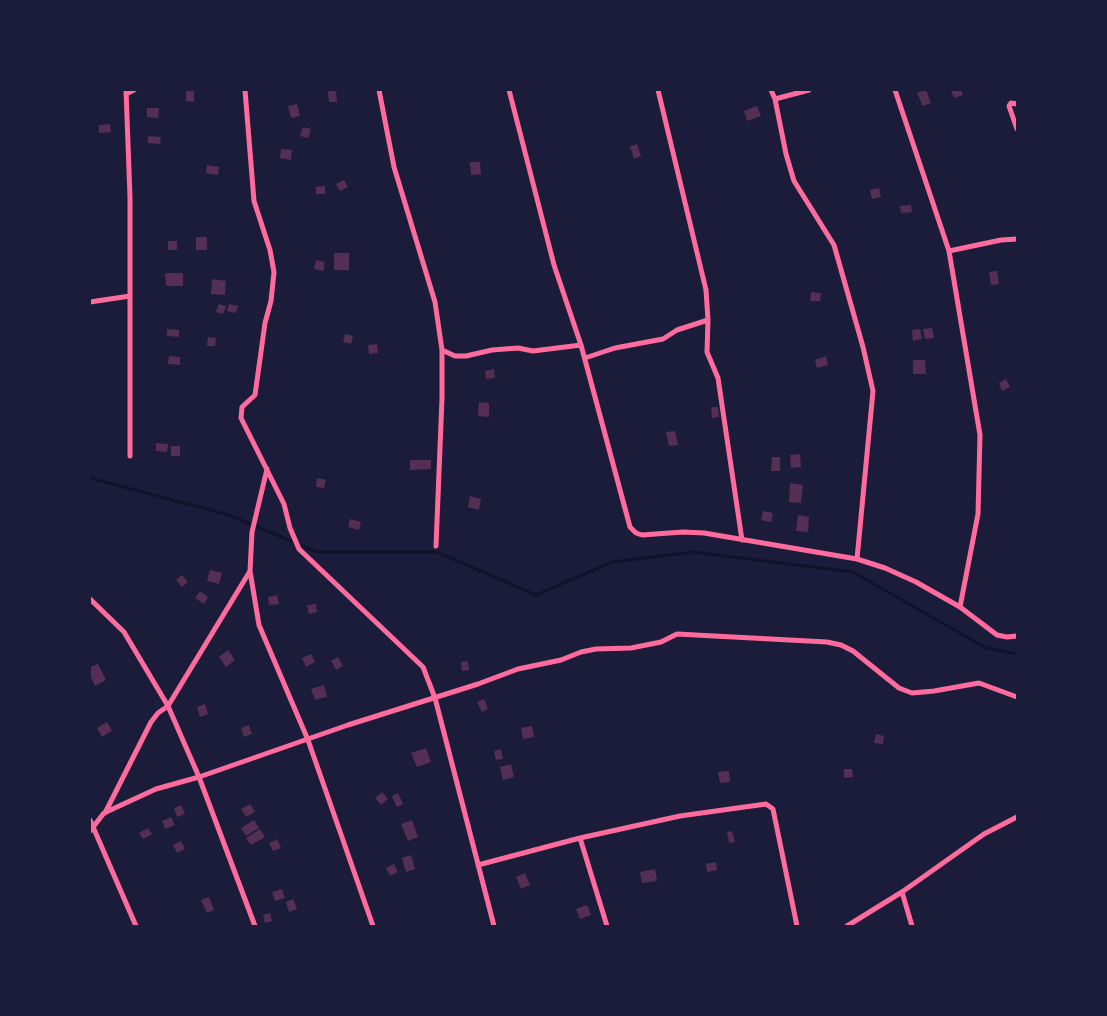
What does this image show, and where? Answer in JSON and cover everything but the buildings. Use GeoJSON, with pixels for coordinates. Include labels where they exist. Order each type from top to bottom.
{"type":"FeatureCollection","features":[{"type":"Feature","properties":{"kind":"street"},"geometry":{"type":"LineString","coordinates":[[130,456],[130,197],[126,92],[134,90]]}},
{"type":"Feature","properties":{"kind":"street"},"geometry":{"type":"LineString","coordinates":[[245,90],[254,201],[270,250],[274,272],[255,395],[242,407],[241,418],[284,504],[298,549],[423,667],[435,698],[494,926]]}},
{"type":"Feature","properties":{"kind":"street"},"geometry":{"type":"LineString","coordinates":[[379,90],[394,168],[436,302],[442,350],[436,546]]}},
{"type":"Feature","properties":{"kind":"street"},"geometry":{"type":"LineString","coordinates":[[509,90],[554,265],[582,345],[630,527],[636,533],[642,535],[683,532],[704,533],[857,560],[885,568],[916,582],[960,607],[998,635],[1007,638],[1017,636]]}},
{"type":"Feature","properties":{"kind":"street"},"geometry":{"type":"LineString","coordinates":[[658,90],[706,290],[708,320],[707,352],[718,378],[742,540]]}},
{"type":"Feature","properties":{"kind":"street"},"geometry":{"type":"LineString","coordinates":[[772,90],[794,181],[834,245],[863,347],[873,391],[857,560]]}},
{"type":"Feature","properties":{"kind":"street"},"geometry":{"type":"LineString","coordinates":[[775,99],[809,90]]}},
{"type":"Feature","properties":{"kind":"street"},"geometry":{"type":"LineString","coordinates":[[895,90],[949,251],[980,435],[978,514],[960,607]]}},
{"type":"Feature","properties":{"kind":"street"},"geometry":{"type":"LineString","coordinates":[[1017,104],[1011,103],[1009,106],[1017,129]]}},
{"type":"Feature","properties":{"kind":"street"},"geometry":{"type":"LineString","coordinates":[[949,251],[1001,240],[1017,239]]}},
{"type":"Feature","properties":{"kind":"street"},"geometry":{"type":"LineString","coordinates":[[90,302],[130,296]]}},
{"type":"Feature","properties":{"kind":"street"},"geometry":{"type":"LineString","coordinates":[[585,358],[615,348],[663,339],[676,330],[708,320]]}},
{"type":"Feature","properties":{"kind":"street"},"geometry":{"type":"LineString","coordinates":[[442,350],[454,356],[466,356],[492,350],[518,348],[533,350],[582,345]]}},
{"type":"Feature","properties":{"kind":"street"},"geometry":{"type":"LineString","coordinates":[[267,469],[252,532],[250,571],[259,625],[308,740],[373,926]]}},
{"type":"Feature","properties":{"kind":"street"},"geometry":{"type":"LineString","coordinates":[[92,829],[104,813],[151,722],[158,713],[168,706],[250,571]]}},
{"type":"Feature","properties":{"kind":"street"},"geometry":{"type":"LineString","coordinates":[[90,599],[124,632],[168,706],[199,776],[255,926]]}},
{"type":"Feature","properties":{"kind":"street"},"geometry":{"type":"LineString","coordinates":[[104,813],[156,789],[518,669],[561,660],[581,652],[596,649],[631,648],[654,643],[677,634],[827,642],[841,645],[854,651],[899,688],[912,693],[979,683],[1017,697]]}},
{"type":"Feature","properties":{"kind":"street"},"geometry":{"type":"LineString","coordinates":[[478,865],[580,838],[680,816],[766,804],[770,805],[773,809],[797,926]]}},
{"type":"Feature","properties":{"kind":"street"},"geometry":{"type":"LineString","coordinates":[[847,926],[902,892],[984,834],[1017,817]]}},
{"type":"Feature","properties":{"kind":"street"},"geometry":{"type":"LineString","coordinates":[[90,820],[92,829],[136,926]]}},
{"type":"Feature","properties":{"kind":"street"},"geometry":{"type":"LineString","coordinates":[[580,838],[606,926]]}},
{"type":"Feature","properties":{"kind":"street"},"geometry":{"type":"LineString","coordinates":[[902,892],[912,926]]}},
{"type":"Feature","properties":{"kind":"waterway"},"geometry":{"type":"LineString","coordinates":[[90,478],[229,515],[317,552],[437,552],[536,595],[612,562],[694,552],[853,572],[986,648],[1017,654]]}}]}
